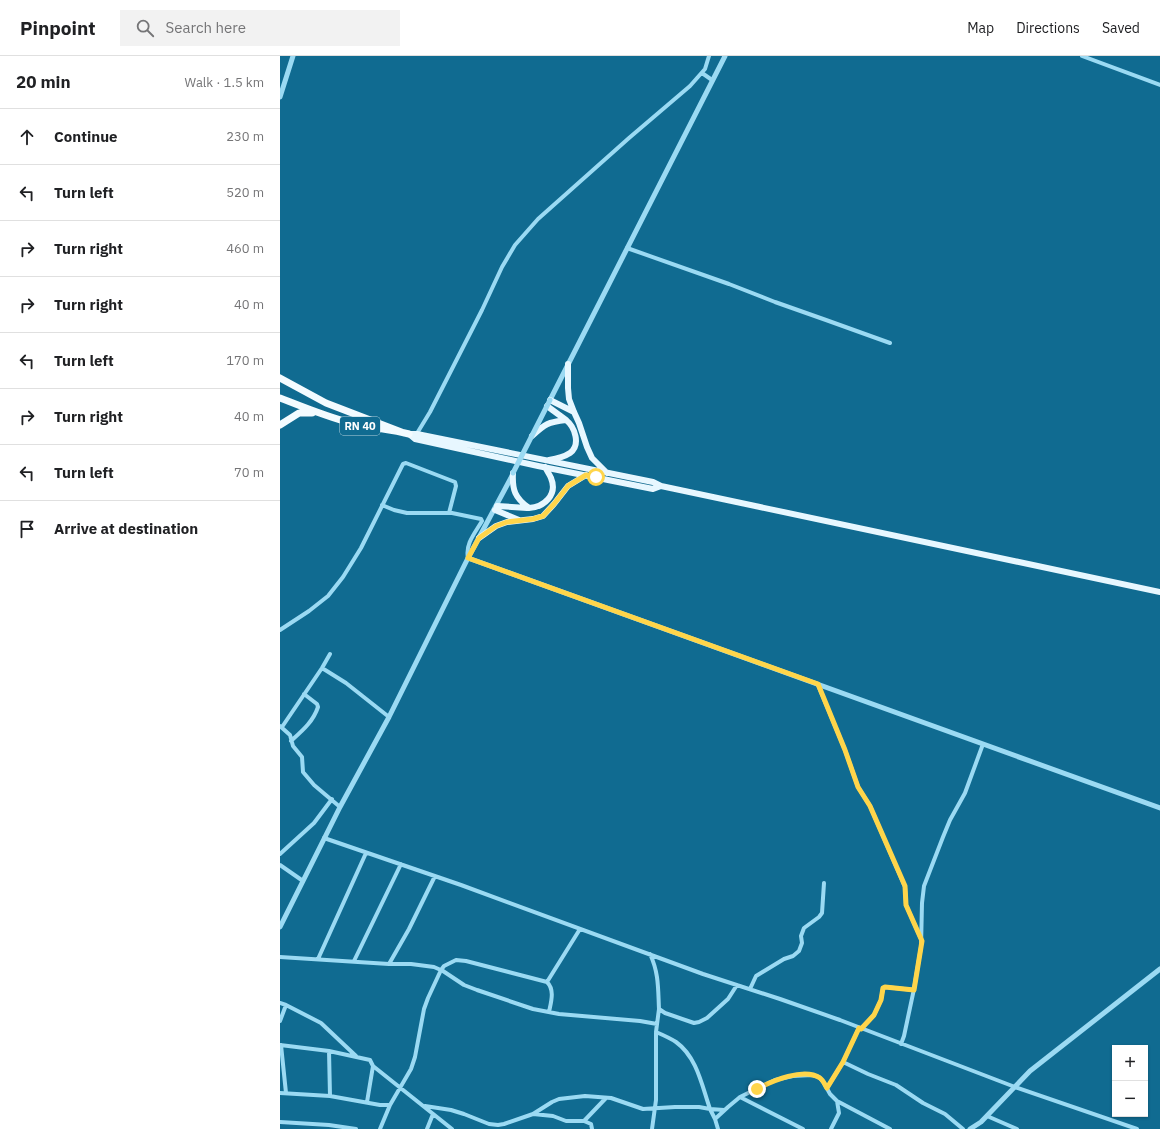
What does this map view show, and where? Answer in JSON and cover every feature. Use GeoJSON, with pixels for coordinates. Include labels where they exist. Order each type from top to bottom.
{"type":"FeatureCollection","features":[{"type":"Feature","properties":{"kind":"highway"},"geometry":{"type":"LineString","coordinates":[[280,378],[326,403],[411,435]]}},
{"type":"Feature","properties":{"kind":"highway","name":"RN 40"},"geometry":{"type":"LineString","coordinates":[[280,398],[318,413],[350,423],[373,429],[411,435]]}},
{"type":"Feature","properties":{"kind":"highway"},"geometry":{"type":"LineString","coordinates":[[280,425],[299,413],[318,413]]}},
{"type":"Feature","properties":{"kind":"main road"},"geometry":{"type":"LineString","coordinates":[[568,364],[569,399],[592,458],[607,473]]}},
{"type":"Feature","properties":{"kind":"main road"},"geometry":{"type":"LineString","coordinates":[[550,400],[574,412]]}},
{"type":"Feature","properties":{"kind":"main road"},"geometry":{"type":"LineString","coordinates":[[547,406],[571,424],[576,438],[574,447],[570,453],[548,461]]}},
{"type":"Feature","properties":{"kind":"main road"},"geometry":{"type":"LineString","coordinates":[[532,436],[543,425],[553,421],[566,420]]}},
{"type":"Feature","properties":{"kind":"main road"},"geometry":{"type":"LineString","coordinates":[[411,435],[653,482],[661,486],[1160,592]]}},
{"type":"Feature","properties":{"kind":"main road"},"geometry":{"type":"LineString","coordinates":[[411,435],[545,467],[653,489],[661,486]]}},
{"type":"Feature","properties":{"kind":"main road"},"geometry":{"type":"LineString","coordinates":[[496,508],[536,508],[545,503],[550,498],[553,489],[552,480],[545,467]]}},
{"type":"Feature","properties":{"kind":"main road"},"geometry":{"type":"LineString","coordinates":[[513,473],[515,494],[521,502],[529,508]]}},
{"type":"Feature","properties":{"kind":"main road"},"geometry":{"type":"LineString","coordinates":[[479,538],[496,526],[507,522],[533,519],[543,516],[568,486],[586,475]]}},
{"type":"Feature","properties":{"kind":"main road"},"geometry":{"type":"LineString","coordinates":[[496,508],[519,520]]}},
{"type":"Feature","properties":{"kind":"street"},"geometry":{"type":"LineString","coordinates":[[280,97],[292,56]]}},
{"type":"Feature","properties":{"kind":"street"},"geometry":{"type":"LineString","coordinates":[[411,435],[434,405],[502,267],[515,245],[538,219],[690,86],[702,73],[709,56]]}},
{"type":"Feature","properties":{"kind":"street"},"geometry":{"type":"LineString","coordinates":[[280,927],[340,807],[389,717],[468,558],[496,508],[724,56]]}},
{"type":"Feature","properties":{"kind":"street"},"geometry":{"type":"LineString","coordinates":[[1082,56],[1160,84]]}},
{"type":"Feature","properties":{"kind":"street"},"geometry":{"type":"LineString","coordinates":[[702,73],[712,80]]}},
{"type":"Feature","properties":{"kind":"street"},"geometry":{"type":"LineString","coordinates":[[627,248],[890,343]]}},
{"type":"Feature","properties":{"kind":"street"},"geometry":{"type":"LineString","coordinates":[[280,630],[328,596],[343,577],[361,548],[403,464],[406,463],[456,483],[449,513]]}},
{"type":"Feature","properties":{"kind":"street"},"geometry":{"type":"LineString","coordinates":[[382,505],[407,513],[449,513],[481,519],[482,520],[468,546],[468,558]]}},
{"type":"Feature","properties":{"kind":"street"},"geometry":{"type":"LineString","coordinates":[[468,558],[1160,808]]}},
{"type":"Feature","properties":{"kind":"street"},"geometry":{"type":"LineString","coordinates":[[330,654],[322,668],[281,726],[290,735],[293,746],[302,758],[303,772],[314,785],[340,807]]}},
{"type":"Feature","properties":{"kind":"street"},"geometry":{"type":"LineString","coordinates":[[322,668],[346,683],[389,717]]}},
{"type":"Feature","properties":{"kind":"street"},"geometry":{"type":"LineString","coordinates":[[818,684],[845,750],[858,787],[870,806],[905,886],[906,905],[922,941]]}},
{"type":"Feature","properties":{"kind":"street"},"geometry":{"type":"LineString","coordinates":[[291,741],[309,724],[318,707],[317,704],[304,694]]}},
{"type":"Feature","properties":{"kind":"street"},"geometry":{"type":"LineString","coordinates":[[901,1044],[914,990],[922,941],[922,903],[924,886],[950,820],[965,793],[982,744]]}},
{"type":"Feature","properties":{"kind":"street"},"geometry":{"type":"LineString","coordinates":[[280,854],[314,823],[332,799]]}},
{"type":"Feature","properties":{"kind":"street"},"geometry":{"type":"LineString","coordinates":[[324,838],[401,864],[703,974],[860,1028],[1015,1087],[1137,1129]]}},
{"type":"Feature","properties":{"kind":"street"},"geometry":{"type":"LineString","coordinates":[[318,959],[366,853]]}},
{"type":"Feature","properties":{"kind":"street"},"geometry":{"type":"LineString","coordinates":[[354,961],[401,864]]}},
{"type":"Feature","properties":{"kind":"street"},"geometry":{"type":"LineString","coordinates":[[280,865],[303,881]]}},
{"type":"Feature","properties":{"kind":"street"},"geometry":{"type":"LineString","coordinates":[[389,964],[409,929],[434,876]]}},
{"type":"Feature","properties":{"kind":"street"},"geometry":{"type":"LineString","coordinates":[[750,989],[756,976],[784,959],[793,956],[799,951],[802,943],[801,936],[804,928],[822,913],[824,883]]}},
{"type":"Feature","properties":{"kind":"street"},"geometry":{"type":"LineString","coordinates":[[547,982],[580,929]]}},
{"type":"Feature","properties":{"kind":"street"},"geometry":{"type":"LineString","coordinates":[[650,954],[658,980],[659,1009],[656,1032],[656,1100],[652,1129]]}},
{"type":"Feature","properties":{"kind":"street"},"geometry":{"type":"LineString","coordinates":[[280,957],[411,964],[434,967],[464,985],[522,1006],[549,1012],[657,1024]]}},
{"type":"Feature","properties":{"kind":"street"},"geometry":{"type":"LineString","coordinates":[[380,1129],[390,1105],[411,1068],[415,1057],[424,1010],[440,970],[444,966],[450,962],[460,960],[547,982],[550,984],[551,990],[549,1012]]}},
{"type":"Feature","properties":{"kind":"street"},"geometry":{"type":"LineString","coordinates":[[970,1129],[976,1126],[987,1116],[1030,1071],[1160,969]]}},
{"type":"Feature","properties":{"kind":"street"},"geometry":{"type":"LineString","coordinates":[[659,1009],[665,1013],[694,1023],[699,1022],[708,1018],[728,999],[737,985]]}},
{"type":"Feature","properties":{"kind":"street"},"geometry":{"type":"LineString","coordinates":[[827,1088],[843,1062],[860,1028],[874,1015],[881,1000],[883,988],[914,990]]}},
{"type":"Feature","properties":{"kind":"street"},"geometry":{"type":"LineString","coordinates":[[280,1004],[320,1023],[356,1056]]}},
{"type":"Feature","properties":{"kind":"street"},"geometry":{"type":"LineString","coordinates":[[280,1021],[286,1006]]}},
{"type":"Feature","properties":{"kind":"street"},"geometry":{"type":"LineString","coordinates":[[656,1032],[676,1042],[690,1056],[697,1069],[718,1129]]}},
{"type":"Feature","properties":{"kind":"street"},"geometry":{"type":"LineString","coordinates":[[286,1093],[280,1045],[356,1056],[370,1060],[373,1066],[452,1129]]}},
{"type":"Feature","properties":{"kind":"street"},"geometry":{"type":"LineString","coordinates":[[329,1051],[330,1096]]}},
{"type":"Feature","properties":{"kind":"street"},"geometry":{"type":"LineString","coordinates":[[843,1062],[896,1085],[923,1103],[944,1114],[963,1129]]}},
{"type":"Feature","properties":{"kind":"street"},"geometry":{"type":"LineString","coordinates":[[367,1102],[373,1066]]}},
{"type":"Feature","properties":{"kind":"street"},"geometry":{"type":"LineString","coordinates":[[715,1119],[740,1097],[775,1080],[801,1075],[812,1075],[822,1080],[832,1097],[837,1101],[890,1129]]}},
{"type":"Feature","properties":{"kind":"street"},"geometry":{"type":"LineString","coordinates":[[280,1093],[330,1096],[380,1105],[390,1105]]}},
{"type":"Feature","properties":{"kind":"street"},"geometry":{"type":"LineString","coordinates":[[425,1106],[451,1110],[489,1124],[498,1125],[533,1114],[559,1099],[585,1096],[606,1098],[638,1108],[655,1109],[698,1107],[724,1110]]}},
{"type":"Feature","properties":{"kind":"street"},"geometry":{"type":"LineString","coordinates":[[740,1097],[803,1129]]}},
{"type":"Feature","properties":{"kind":"street"},"geometry":{"type":"LineString","coordinates":[[584,1121],[606,1098]]}},
{"type":"Feature","properties":{"kind":"street"},"geometry":{"type":"LineString","coordinates":[[831,1129],[839,1113],[837,1101]]}},
{"type":"Feature","properties":{"kind":"street"},"geometry":{"type":"LineString","coordinates":[[427,1129],[433,1114]]}},
{"type":"Feature","properties":{"kind":"street"},"geometry":{"type":"LineString","coordinates":[[533,1114],[546,1115],[566,1121],[584,1121],[591,1124],[592,1129]]}},
{"type":"Feature","properties":{"kind":"street"},"geometry":{"type":"LineString","coordinates":[[987,1116],[1017,1129]]}},
{"type":"Feature","properties":{"kind":"street"},"geometry":{"type":"LineString","coordinates":[[280,1122],[356,1129]]}},
{"type":"Feature","properties":{"kind":"route"},"geometry":{"type":"LineString","coordinates":[[596,477],[586,475],[576,480],[568,486],[543,516],[533,519],[507,522],[496,526],[479,538],[468,558],[818,684],[845,750],[858,787],[870,806],[898,873],[905,886],[905,902],[922,941],[914,990],[885,987],[882,989],[881,1000],[876,1012],[861,1029],[859,1028],[843,1062],[827,1088],[819,1078],[812,1075],[801,1075],[775,1080],[757,1089]]}}]}
